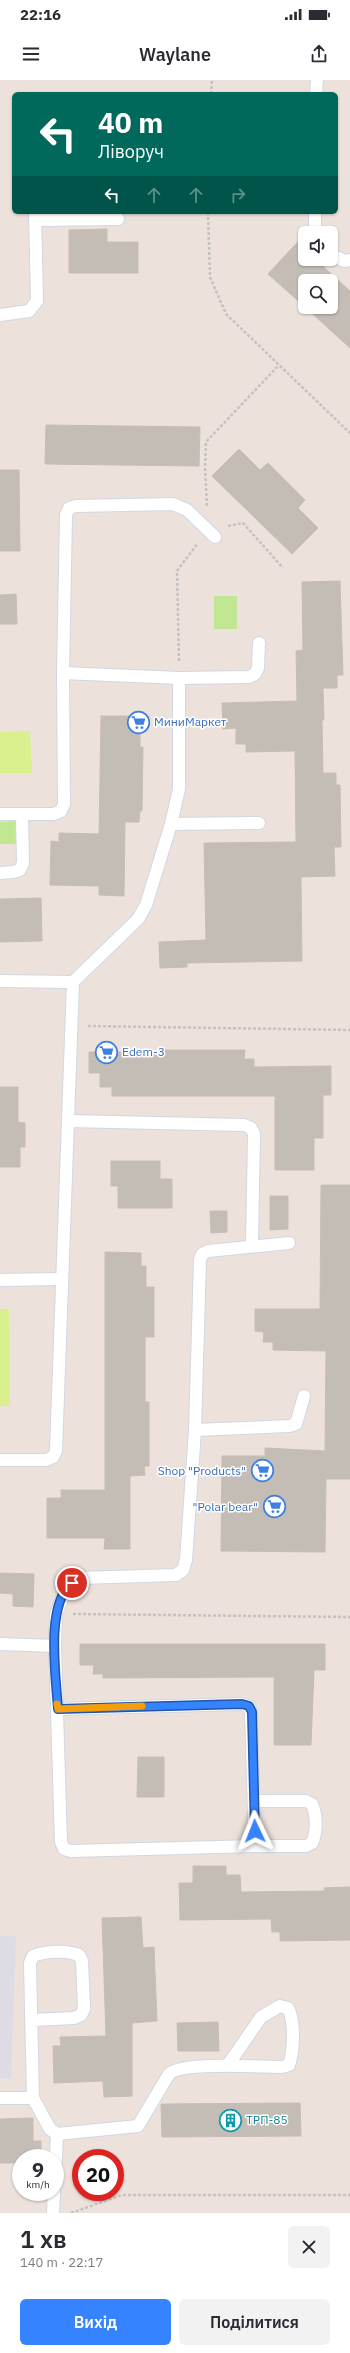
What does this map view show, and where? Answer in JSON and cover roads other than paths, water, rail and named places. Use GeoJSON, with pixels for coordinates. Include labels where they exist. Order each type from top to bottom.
{"type":"FeatureCollection","features":[{"type":"Feature","properties":{"kind":"lane"},"geometry":{"type":"LineString","coordinates":[[316,92],[317,80]]}},
{"type":"Feature","properties":{"kind":"lane"},"geometry":{"type":"LineString","coordinates":[[315,214],[315,226]]}},
{"type":"Feature","properties":{"kind":"lane"},"geometry":{"type":"LineString","coordinates":[[0,315],[29,311],[37,302],[36,216],[118,219]]}},
{"type":"Feature","properties":{"kind":"lane"},"geometry":{"type":"LineString","coordinates":[[338,258],[344,261],[350,260]]}},
{"type":"Feature","properties":{"kind":"lane"},"geometry":{"type":"LineString","coordinates":[[0,814],[54,814],[61,811],[64,804],[63,673],[66,515],[69,508],[76,506],[173,504],[187,510],[212,533]]}},
{"type":"Feature","properties":{"kind":"lane"},"geometry":{"type":"LineString","coordinates":[[63,673],[179,678],[249,677],[255,674],[258,668],[259,643]]}},
{"type":"Feature","properties":{"kind":"lane"},"geometry":{"type":"LineString","coordinates":[[0,1460],[46,1460],[52,1457],[56,1451],[73,982],[138,919],[146,905],[172,824],[180,780],[179,678]]}},
{"type":"Feature","properties":{"kind":"lane"},"geometry":{"type":"LineString","coordinates":[[0,873],[20,870],[23,863],[22,814]]}},
{"type":"Feature","properties":{"kind":"lane"},"geometry":{"type":"LineString","coordinates":[[172,824],[259,823]]}},
{"type":"Feature","properties":{"kind":"lane"},"geometry":{"type":"LineString","coordinates":[[0,981],[73,982]]}},
{"type":"Feature","properties":{"kind":"lane"},"geometry":{"type":"LineString","coordinates":[[69,1121],[244,1125],[251,1128],[254,1134],[252,1245]]}},
{"type":"Feature","properties":{"kind":"lane"},"geometry":{"type":"LineString","coordinates":[[254,1801],[306,1801],[312,1804],[315,1811],[315,1837],[312,1843],[306,1846],[255,1846],[71,1852],[64,1849],[61,1842],[55,1646],[56,1614],[66,1588],[79,1578],[176,1576],[183,1570],[186,1560],[195,1430],[200,1260],[202,1254],[208,1251],[252,1245],[289,1243]]}},
{"type":"Feature","properties":{"kind":"lane"},"geometry":{"type":"LineString","coordinates":[[0,1280],[62,1279]]}},
{"type":"Feature","properties":{"kind":"lane"},"geometry":{"type":"LineString","coordinates":[[195,1430],[289,1426],[296,1424],[304,1396]]}},
{"type":"Feature","properties":{"kind":"lane"},"geometry":{"type":"LineString","coordinates":[[0,1644],[55,1646]]}},
{"type":"Feature","properties":{"kind":"lane"},"geometry":{"type":"LineString","coordinates":[[58,1709],[242,1704],[249,1706],[252,1712],[255,1846]]}},
{"type":"Feature","properties":{"kind":"lane"},"geometry":{"type":"LineString","coordinates":[[32,2020],[74,2018],[81,2015],[83,2001],[82,1961],[79,1955],[72,1952],[39,1954],[33,1956],[30,1963],[32,2098],[50,2129],[57,2134],[138,2126],[172,2070],[228,2065],[282,2067],[289,2065],[291,2058],[292,2015],[288,2008],[280,2006],[261,2017],[228,2065]]}},
{"type":"Feature","properties":{"kind":"lane"},"geometry":{"type":"LineString","coordinates":[[0,2098],[32,2098]]}},
{"type":"Feature","properties":{"kind":"lane"},"geometry":{"type":"LineString","coordinates":[[56,2149],[57,2134]]}},
{"type":"Feature","properties":{"kind":"lane"},"geometry":{"type":"LineString","coordinates":[[53,2213],[54,2201]]}},
{"type":"Feature","properties":{"kind":"place","name":"МиниМаркет"},"geometry":{"type":"Point","coordinates":[138,722]}},
{"type":"Feature","properties":{"kind":"place","name":"Edem-3"},"geometry":{"type":"Point","coordinates":[107,1052]}},
{"type":"Feature","properties":{"kind":"place","name":"Shop \"Products\""},"geometry":{"type":"Point","coordinates":[262,1471]}},
{"type":"Feature","properties":{"kind":"place","name":"\"Polar bear\""},"geometry":{"type":"Point","coordinates":[274,1507]}},
{"type":"Feature","properties":{"kind":"place","name":"ТРП-85"},"geometry":{"type":"Point","coordinates":[231,2120]}}]}
